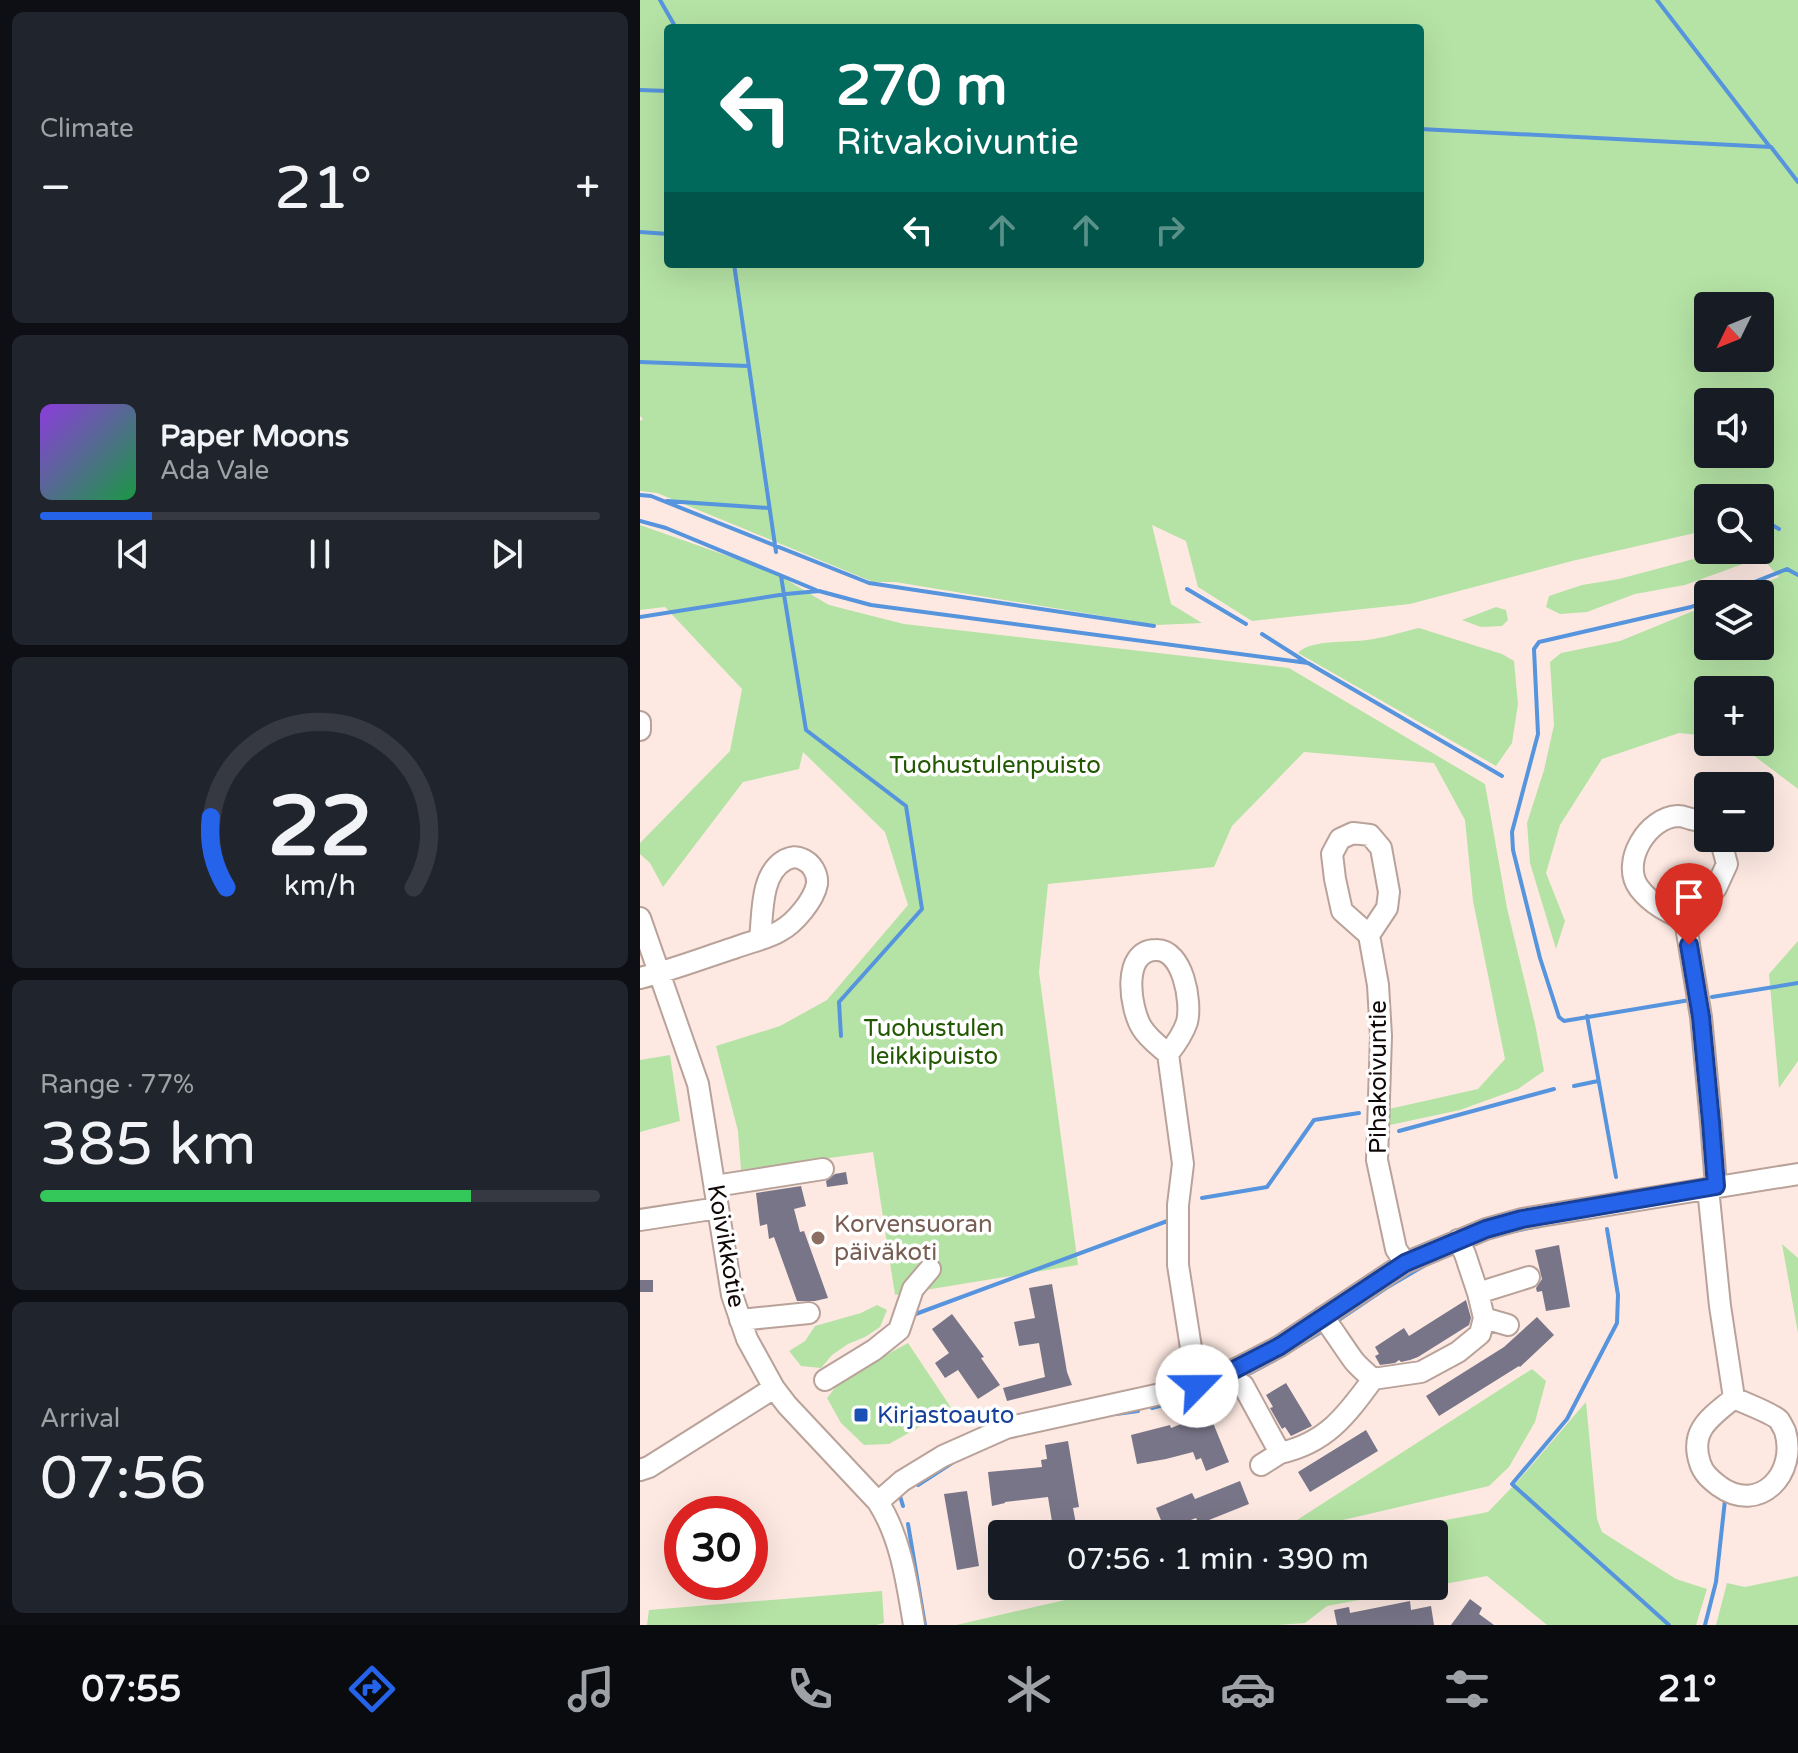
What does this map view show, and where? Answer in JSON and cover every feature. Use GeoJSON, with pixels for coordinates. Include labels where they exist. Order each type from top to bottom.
{"type":"FeatureCollection","features":[{"type":"Feature","properties":{"kind":"street"},"geometry":{"type":"LineString","coordinates":[[640,722],[640,730]]}},
{"type":"Feature","properties":{"kind":"street"},"geometry":{"type":"LineString","coordinates":[[1685,920],[1658,907],[1637,885],[1633,862],[1644,836],[1659,822],[1678,816],[1694,819]]}},
{"type":"Feature","properties":{"kind":"street"},"geometry":{"type":"LineString","coordinates":[[1353,833],[1370,835],[1381,848],[1389,892],[1387,908],[1369,935],[1342,911],[1335,879],[1332,854],[1340,839],[1353,833]]}},
{"type":"Feature","properties":{"kind":"street"},"geometry":{"type":"LineString","coordinates":[[1685,920],[1716,888],[1727,864],[1724,852]]}},
{"type":"Feature","properties":{"kind":"street","name":"Koivikkotie"},"geometry":{"type":"LineString","coordinates":[[640,918],[650,975],[698,1084],[732,1295],[747,1339],[787,1405],[878,1502],[889,1520],[907,1578],[914,1625]]}},
{"type":"Feature","properties":{"kind":"street"},"geometry":{"type":"LineString","coordinates":[[1685,920],[1701,1017],[1711,1122],[1720,1306],[1734,1398]]}},
{"type":"Feature","properties":{"kind":"street","name":"Pihakoivuntie"},"geometry":{"type":"LineString","coordinates":[[1369,935],[1378,985],[1381,1036],[1377,1160],[1396,1249],[1405,1263]]}},
{"type":"Feature","properties":{"kind":"street"},"geometry":{"type":"LineString","coordinates":[[650,975],[760,939]]}},
{"type":"Feature","properties":{"kind":"street"},"geometry":{"type":"LineString","coordinates":[[1168,1054],[1182,1036],[1188,1019],[1186,988],[1179,964],[1165,951],[1154,949],[1144,952],[1135,962],[1131,973],[1132,996],[1141,1027],[1168,1054],[1183,1164],[1178,1205],[1178,1265],[1197,1386]]}},
{"type":"Feature","properties":{"kind":"street"},"geometry":{"type":"LineString","coordinates":[[715,1186],[823,1169]]}},
{"type":"Feature","properties":{"kind":"street"},"geometry":{"type":"LineString","coordinates":[[878,1502],[902,1481],[943,1456],[1006,1428],[1197,1386],[1224,1375],[1280,1346],[1405,1263],[1486,1229],[1522,1219],[1798,1174]]}},
{"type":"Feature","properties":{"kind":"street"},"geometry":{"type":"LineString","coordinates":[[640,1220],[718,1208]]}},
{"type":"Feature","properties":{"kind":"street"},"geometry":{"type":"LineString","coordinates":[[1261,1465],[1280,1453],[1299,1449],[1331,1429],[1352,1408],[1373,1379],[1421,1372],[1458,1352],[1480,1334],[1484,1318],[1458,1240]]}},
{"type":"Feature","properties":{"kind":"street"},"geometry":{"type":"LineString","coordinates":[[825,1380],[874,1350],[899,1330],[913,1289],[930,1269]]}},
{"type":"Feature","properties":{"kind":"street"},"geometry":{"type":"LineString","coordinates":[[1478,1293],[1529,1277]]}},
{"type":"Feature","properties":{"kind":"street"},"geometry":{"type":"LineString","coordinates":[[740,1320],[809,1313]]}},
{"type":"Feature","properties":{"kind":"street"},"geometry":{"type":"LineString","coordinates":[[1323,1317],[1356,1364],[1373,1379]]}},
{"type":"Feature","properties":{"kind":"street"},"geometry":{"type":"LineString","coordinates":[[1484,1318],[1508,1325]]}},
{"type":"Feature","properties":{"kind":"street"},"geometry":{"type":"LineString","coordinates":[[1243,1385],[1280,1453]]}},
{"type":"Feature","properties":{"kind":"street"},"geometry":{"type":"LineString","coordinates":[[640,1470],[774,1388]]}},
{"type":"Feature","properties":{"kind":"street"},"geometry":{"type":"LineString","coordinates":[[1734,1398],[1778,1419],[1792,1443],[1791,1462],[1785,1477],[1763,1495],[1746,1497],[1731,1494],[1703,1472],[1696,1451],[1698,1434],[1713,1415],[1734,1398]]}},
{"type":"Feature","properties":{"kind":"green space"},"geometry":{"type":"Polygon","coordinates":[[[640,0],[1798,0],[1798,789],[1754,756],[1774,756],[1774,676],[1694,676],[1694,735],[1679,733],[1602,759],[1560,825],[1546,873],[1565,921],[1556,949],[1530,863],[1527,823],[1554,725],[1550,662],[1561,653],[1620,641],[1694,611],[1694,660],[1774,660],[1774,580],[1771,580],[1779,577],[1767,564],[1774,564],[1774,484],[1694,484],[1694,533],[1572,561],[1410,604],[1252,621],[1198,587],[1186,541],[1152,525],[1171,604],[1202,623],[1157,625],[895,582],[873,582],[657,493],[640,491],[640,421],[643,419],[640,416],[640,0]]]}},
{"type":"Feature","properties":{"kind":"green space","name":"Tuohustulenpuisto"},"geometry":{"type":"Polygon","coordinates":[[[640,525],[780,576],[829,605],[904,624],[1289,668],[1485,784],[1507,908],[1544,1071],[1518,1089],[1460,1110],[1390,1125],[1389,1109],[1478,1089],[1505,1059],[1473,901],[1465,820],[1434,763],[1304,752],[1232,826],[1214,867],[1048,884],[1039,972],[1078,1265],[895,1295],[873,1152],[741,1170],[738,1131],[716,1046],[780,1026],[827,1000],[908,905],[885,832],[803,752],[799,769],[743,782],[663,887],[650,863],[640,854],[640,843],[730,751],[742,689],[665,607],[640,610],[640,525]]]}},
{"type":"Feature","properties":{"kind":"green space"},"geometry":{"type":"Polygon","coordinates":[[[1694,559],[1694,564],[1743,564],[1685,585],[1635,594],[1587,612],[1560,614],[1546,607],[1549,596],[1582,585],[1619,579],[1694,559]]]}},
{"type":"Feature","properties":{"kind":"green space"},"geometry":{"type":"Polygon","coordinates":[[[1496,607],[1506,610],[1508,620],[1502,626],[1481,627],[1462,620],[1496,607]]]}},
{"type":"Feature","properties":{"kind":"green space"},"geometry":{"type":"Polygon","coordinates":[[[1419,628],[1502,654],[1514,661],[1518,704],[1512,743],[1496,766],[1298,653],[1312,645],[1373,639],[1419,628]]]}},
{"type":"Feature","properties":{"kind":"green space"},"geometry":{"type":"Polygon","coordinates":[[[1798,941],[1798,1061],[1779,1088],[1769,974],[1798,941]]]}},
{"type":"Feature","properties":{"kind":"green space"},"geometry":{"type":"Polygon","coordinates":[[[670,1055],[680,1121],[640,1132],[640,1060],[670,1055]]]}},
{"type":"Feature","properties":{"kind":"green space"},"geometry":{"type":"Polygon","coordinates":[[[1782,1244],[1798,1258],[1798,1333],[1782,1244]]]}},
{"type":"Feature","properties":{"kind":"green space"},"geometry":{"type":"Polygon","coordinates":[[[877,1305],[887,1310],[880,1327],[832,1355],[821,1368],[801,1366],[789,1351],[805,1341],[815,1326],[861,1313],[877,1305]]]}},
{"type":"Feature","properties":{"kind":"green space"},"geometry":{"type":"Polygon","coordinates":[[[908,1343],[952,1409],[889,1444],[864,1445],[841,1423],[827,1398],[842,1379],[908,1343]]]}},
{"type":"Feature","properties":{"kind":"green space"},"geometry":{"type":"Polygon","coordinates":[[[1532,1369],[1546,1381],[1535,1422],[1509,1467],[1489,1486],[1343,1520],[1297,1520],[1532,1369]]]}},
{"type":"Feature","properties":{"kind":"green space"},"geometry":{"type":"Polygon","coordinates":[[[1586,1402],[1597,1519],[1602,1532],[1676,1579],[1707,1589],[1696,1625],[1547,1625],[1487,1576],[1448,1583],[1446,1520],[1488,1512],[1586,1402]]]}},
{"type":"Feature","properties":{"kind":"green space"},"geometry":{"type":"Polygon","coordinates":[[[1798,1576],[1798,1625],[1716,1625],[1727,1583],[1745,1587],[1798,1576]]]}},
{"type":"Feature","properties":{"kind":"green space"},"geometry":{"type":"Polygon","coordinates":[[[882,1591],[884,1623],[876,1625],[647,1625],[649,1610],[882,1591]]]}},
{"type":"Feature","properties":{"kind":"green space"},"geometry":{"type":"Polygon","coordinates":[[[1065,1600],[1359,1600],[1327,1606],[1305,1623],[1278,1625],[956,1625],[1065,1600]]]}},
{"type":"Feature","properties":{"kind":"building"},"geometry":{"type":"Polygon","coordinates":[[[846,1172],[848,1184],[827,1187],[826,1181],[835,1174],[846,1172]]]}},
{"type":"Feature","properties":{"kind":"building"},"geometry":{"type":"Polygon","coordinates":[[[801,1186],[806,1206],[794,1209],[800,1232],[804,1231],[828,1298],[815,1301],[797,1301],[774,1237],[769,1239],[767,1224],[760,1226],[756,1193],[801,1186]]]}},
{"type":"Feature","properties":{"kind":"building"},"geometry":{"type":"Polygon","coordinates":[[[1559,1245],[1570,1307],[1546,1311],[1542,1291],[1537,1292],[1536,1288],[1542,1279],[1535,1250],[1559,1245]]]}},
{"type":"Feature","properties":{"kind":"building"},"geometry":{"type":"Polygon","coordinates":[[[640,1280],[653,1280],[653,1292],[640,1292],[640,1280]]]}},
{"type":"Feature","properties":{"kind":"building"},"geometry":{"type":"Polygon","coordinates":[[[1052,1284],[1072,1385],[1007,1401],[1003,1388],[1045,1377],[1039,1343],[1019,1346],[1014,1322],[1035,1318],[1029,1288],[1052,1284]]]}},
{"type":"Feature","properties":{"kind":"building"},"geometry":{"type":"Polygon","coordinates":[[[1466,1300],[1471,1318],[1469,1325],[1418,1357],[1380,1365],[1375,1356],[1379,1354],[1375,1347],[1404,1328],[1409,1336],[1466,1300]]]}},
{"type":"Feature","properties":{"kind":"building"},"geometry":{"type":"Polygon","coordinates":[[[952,1314],[984,1357],[981,1358],[1000,1385],[978,1399],[958,1370],[945,1378],[935,1363],[949,1353],[932,1329],[952,1314]]]}},
{"type":"Feature","properties":{"kind":"building"},"geometry":{"type":"Polygon","coordinates":[[[1537,1317],[1554,1335],[1520,1367],[1439,1416],[1426,1396],[1504,1347],[1537,1317]]]}},
{"type":"Feature","properties":{"kind":"building"},"geometry":{"type":"Polygon","coordinates":[[[1286,1383],[1312,1426],[1291,1436],[1285,1427],[1282,1429],[1266,1395],[1286,1383]]]}},
{"type":"Feature","properties":{"kind":"building"},"geometry":{"type":"Polygon","coordinates":[[[1209,1413],[1229,1462],[1206,1471],[1201,1458],[1196,1460],[1193,1452],[1137,1464],[1131,1435],[1170,1425],[1171,1428],[1209,1413]]]}},
{"type":"Feature","properties":{"kind":"building"},"geometry":{"type":"Polygon","coordinates":[[[1366,1430],[1378,1451],[1310,1492],[1298,1472],[1366,1430]]]}},
{"type":"Feature","properties":{"kind":"building"},"geometry":{"type":"Polygon","coordinates":[[[1068,1441],[1079,1507],[1073,1508],[1075,1520],[1052,1520],[1048,1497],[992,1506],[988,1472],[1042,1467],[1041,1460],[1047,1459],[1045,1445],[1068,1441]]]}},
{"type":"Feature","properties":{"kind":"building"},"geometry":{"type":"Polygon","coordinates":[[[1240,1481],[1249,1504],[1209,1520],[1161,1520],[1156,1508],[1192,1493],[1195,1499],[1240,1481]]]}},
{"type":"Feature","properties":{"kind":"building"},"geometry":{"type":"Polygon","coordinates":[[[967,1491],[979,1566],[957,1570],[944,1494],[967,1491]]]}},
{"type":"Feature","properties":{"kind":"building"},"geometry":{"type":"Polygon","coordinates":[[[1470,1599],[1482,1608],[1479,1614],[1494,1625],[1451,1625],[1470,1599]]]}},
{"type":"Feature","properties":{"kind":"building"},"geometry":{"type":"Polygon","coordinates":[[[1410,1601],[1411,1610],[1431,1606],[1434,1625],[1337,1625],[1334,1610],[1349,1607],[1350,1613],[1410,1601]]]}},
{"type":"Feature","properties":{"kind":"waterway"},"geometry":{"type":"LineString","coordinates":[[660,0],[674,24]]}},
{"type":"Feature","properties":{"kind":"waterway"},"geometry":{"type":"LineString","coordinates":[[1657,0],[1770,147]]}},
{"type":"Feature","properties":{"kind":"waterway"},"geometry":{"type":"LineString","coordinates":[[640,90],[664,91]]}},
{"type":"Feature","properties":{"kind":"waterway"},"geometry":{"type":"LineString","coordinates":[[1424,129],[1771,147],[1798,182]]}},
{"type":"Feature","properties":{"kind":"waterway"},"geometry":{"type":"LineString","coordinates":[[640,232],[664,234]]}},
{"type":"Feature","properties":{"kind":"waterway"},"geometry":{"type":"LineString","coordinates":[[735,268],[776,552]]}},
{"type":"Feature","properties":{"kind":"waterway"},"geometry":{"type":"LineString","coordinates":[[640,362],[748,366]]}},
{"type":"Feature","properties":{"kind":"waterway"},"geometry":{"type":"LineString","coordinates":[[640,495],[651,496],[869,583],[1154,626]]}},
{"type":"Feature","properties":{"kind":"waterway"},"geometry":{"type":"LineString","coordinates":[[667,501],[769,508]]}},
{"type":"Feature","properties":{"kind":"waterway"},"geometry":{"type":"LineString","coordinates":[[640,521],[666,528],[816,590]]}},
{"type":"Feature","properties":{"kind":"waterway"},"geometry":{"type":"LineString","coordinates":[[1774,526],[1779,529]]}},
{"type":"Feature","properties":{"kind":"waterway"},"geometry":{"type":"LineString","coordinates":[[1759,580],[1787,569],[1798,575]]}},
{"type":"Feature","properties":{"kind":"waterway"},"geometry":{"type":"LineString","coordinates":[[781,576],[806,730],[906,806],[922,909],[839,1002],[841,1036]]}},
{"type":"Feature","properties":{"kind":"waterway"},"geometry":{"type":"LineString","coordinates":[[1187,589],[1246,624]]}},
{"type":"Feature","properties":{"kind":"waterway"},"geometry":{"type":"LineString","coordinates":[[640,617],[819,591],[871,605],[1308,663],[1502,776]]}},
{"type":"Feature","properties":{"kind":"waterway"},"geometry":{"type":"LineString","coordinates":[[1690,1000],[1564,1021],[1559,1017],[1540,958],[1513,850],[1512,832],[1538,734],[1534,649],[1539,642],[1694,606]]}},
{"type":"Feature","properties":{"kind":"waterway"},"geometry":{"type":"LineString","coordinates":[[1262,634],[1306,662]]}},
{"type":"Feature","properties":{"kind":"waterway"},"geometry":{"type":"LineString","coordinates":[[1712,997],[1798,983]]}},
{"type":"Feature","properties":{"kind":"waterway"},"geometry":{"type":"LineString","coordinates":[[1587,1016],[1616,1177]]}},
{"type":"Feature","properties":{"kind":"waterway"},"geometry":{"type":"LineString","coordinates":[[1574,1086],[1598,1081]]}},
{"type":"Feature","properties":{"kind":"waterway"},"geometry":{"type":"LineString","coordinates":[[1399,1131],[1554,1089]]}},
{"type":"Feature","properties":{"kind":"waterway"},"geometry":{"type":"LineString","coordinates":[[1202,1198],[1267,1187],[1314,1120],[1359,1113]]}},
{"type":"Feature","properties":{"kind":"waterway"},"geometry":{"type":"LineString","coordinates":[[913,1315],[1170,1220]]}},
{"type":"Feature","properties":{"kind":"waterway"},"geometry":{"type":"LineString","coordinates":[[1514,1231],[1540,1226]]}},
{"type":"Feature","properties":{"kind":"waterway"},"geometry":{"type":"LineString","coordinates":[[1607,1229],[1618,1295],[1617,1323],[1567,1419],[1512,1484],[1669,1625]]}},
{"type":"Feature","properties":{"kind":"waterway"},"geometry":{"type":"LineString","coordinates":[[1337,1321],[1427,1264]]}},
{"type":"Feature","properties":{"kind":"waterway"},"geometry":{"type":"LineString","coordinates":[[1243,1377],[1321,1332]]}},
{"type":"Feature","properties":{"kind":"waterway"},"geometry":{"type":"LineString","coordinates":[[1152,1408],[1189,1398]]}},
{"type":"Feature","properties":{"kind":"waterway"},"geometry":{"type":"LineString","coordinates":[[1116,1414],[1138,1411]]}},
{"type":"Feature","properties":{"kind":"waterway"},"geometry":{"type":"LineString","coordinates":[[918,1485],[952,1463]]}},
{"type":"Feature","properties":{"kind":"waterway"},"geometry":{"type":"LineString","coordinates":[[900,1496],[903,1506]]}},
{"type":"Feature","properties":{"kind":"waterway"},"geometry":{"type":"LineString","coordinates":[[1705,1625],[1716,1582],[1725,1500]]}},
{"type":"Feature","properties":{"kind":"waterway"},"geometry":{"type":"LineString","coordinates":[[908,1524],[925,1625]]}},
{"type":"Feature","properties":{"kind":"place","name":"Korvensuoran päiväkoti"},"geometry":{"type":"Point","coordinates":[818,1238]}},
{"type":"Feature","properties":{"kind":"place","name":"Kirjastoauto"},"geometry":{"type":"Point","coordinates":[861,1415]}},
{"type":"Feature","properties":{"kind":"route"},"geometry":{"type":"LineString","coordinates":[[1197,1386],[1280,1346],[1405,1263],[1486,1229],[1522,1219],[1716,1186],[1701,1017],[1689,945]]}},
{"type":"Feature","properties":{"kind":"park label","name":"Tuohustulen leikkipuisto"},"geometry":{"type":"Point","coordinates":[934,1042]}}]}
